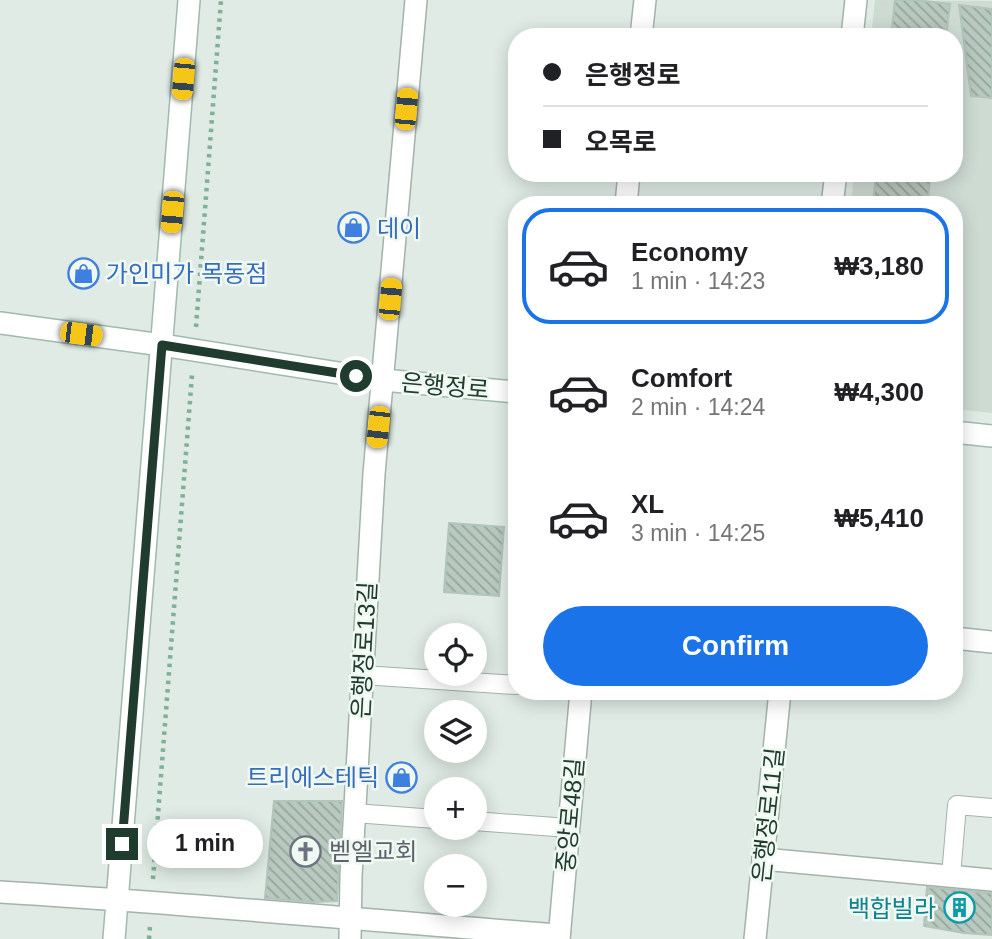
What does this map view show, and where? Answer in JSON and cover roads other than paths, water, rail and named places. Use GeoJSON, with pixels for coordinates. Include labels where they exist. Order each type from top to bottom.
{"type":"FeatureCollection","features":[{"type":"Feature","properties":{"kind":"street"},"geometry":{"type":"LineString","coordinates":[[114,939],[189,0]]}},
{"type":"Feature","properties":{"kind":"street","name":"은행정로13길"},"geometry":{"type":"LineString","coordinates":[[350,929],[354,813],[374,474],[415,0]]}},
{"type":"Feature","properties":{"kind":"street"},"geometry":{"type":"LineString","coordinates":[[642,28],[645,0]]}},
{"type":"Feature","properties":{"kind":"street"},"geometry":{"type":"LineString","coordinates":[[853,28],[856,0]]}},
{"type":"Feature","properties":{"kind":"street","name":"은행정로"},"geometry":{"type":"LineString","coordinates":[[0,323],[383,380],[508,391]]}},
{"type":"Feature","properties":{"kind":"street"},"geometry":{"type":"LineString","coordinates":[[963,433],[992,436]]}},
{"type":"Feature","properties":{"kind":"street"},"geometry":{"type":"LineString","coordinates":[[963,639],[992,642]]}},
{"type":"Feature","properties":{"kind":"street","name":"중앙로48길"},"geometry":{"type":"LineString","coordinates":[[559,937],[580,700]]}},
{"type":"Feature","properties":{"kind":"street","name":"은행정로11길"},"geometry":{"type":"LineString","coordinates":[[755,939],[779,700]]}},
{"type":"Feature","properties":{"kind":"street"},"geometry":{"type":"LineString","coordinates":[[763,859],[992,880]]}},
{"type":"Feature","properties":{"kind":"street"},"geometry":{"type":"LineString","coordinates":[[0,892],[152,902],[350,929],[559,937]]}},
{"type":"Feature","properties":{"kind":"lane"},"geometry":{"type":"LineString","coordinates":[[362,675],[508,684]]}},
{"type":"Feature","properties":{"kind":"lane"},"geometry":{"type":"LineString","coordinates":[[951,876],[957,805],[992,808]]}},
{"type":"Feature","properties":{"kind":"lane"},"geometry":{"type":"LineString","coordinates":[[354,813],[424,818]]}},
{"type":"Feature","properties":{"kind":"lane"},"geometry":{"type":"LineString","coordinates":[[487,822],[569,828]]}},
{"type":"Feature","properties":{"kind":"place","name":"데이"},"geometry":{"type":"Point","coordinates":[354,228]}},
{"type":"Feature","properties":{"kind":"place","name":"가인미가 목동점"},"geometry":{"type":"Point","coordinates":[83,273]}},
{"type":"Feature","properties":{"kind":"place","name":"트리에스테틱"},"geometry":{"type":"Point","coordinates":[402,777]}},
{"type":"Feature","properties":{"kind":"place","name":"벧엘교회"},"geometry":{"type":"Point","coordinates":[306,851]}},
{"type":"Feature","properties":{"kind":"place","name":"백합빌라"},"geometry":{"type":"Point","coordinates":[959,908]}}]}
